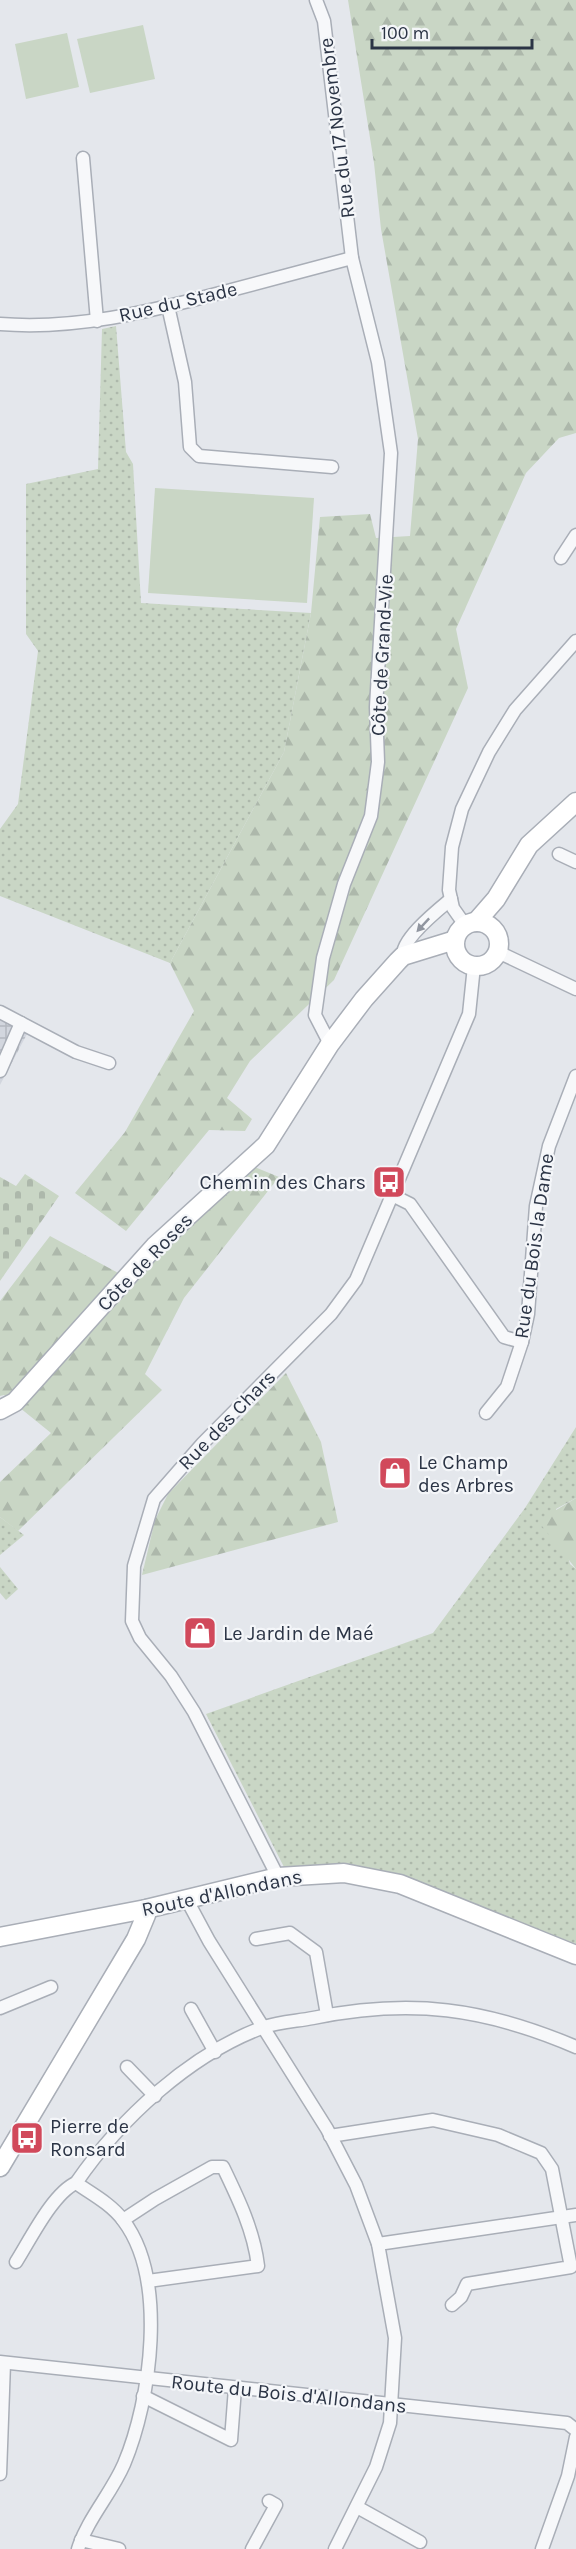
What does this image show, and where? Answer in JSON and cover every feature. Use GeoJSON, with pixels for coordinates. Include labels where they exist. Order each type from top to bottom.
{"type":"FeatureCollection","features":[{"type":"Feature","properties":{"kind":"street","name":"Rue du 17 Novembre"},"geometry":{"type":"LineString","coordinates":[[316,0],[324,21],[352,258]]}},
{"type":"Feature","properties":{"kind":"street"},"geometry":{"type":"LineString","coordinates":[[83,158],[97,321]]}},
{"type":"Feature","properties":{"kind":"street","name":"Rue du Stade"},"geometry":{"type":"LineString","coordinates":[[0,324],[37,327],[97,321],[168,306],[352,258]]}},
{"type":"Feature","properties":{"kind":"street","name":"Côte de Grand-Vie"},"geometry":{"type":"LineString","coordinates":[[330,1044],[315,1015],[323,958],[344,884],[371,816],[378,762],[376,707],[391,453],[378,362],[352,258]]}},
{"type":"Feature","properties":{"kind":"street"},"geometry":{"type":"LineString","coordinates":[[168,306],[186,382],[190,447],[199,456],[332,467]]}},
{"type":"Feature","properties":{"kind":"street"},"geometry":{"type":"LineString","coordinates":[[561,558],[576,535]]}},
{"type":"Feature","properties":{"kind":"street"},"geometry":{"type":"LineString","coordinates":[[465,929],[451,899],[452,848],[470,787],[514,710],[576,641]]}},
{"type":"Feature","properties":{"kind":"street"},"geometry":{"type":"LineString","coordinates":[[513,875],[500,911],[498,944],[492,960],[467,962],[455,950],[465,929],[496,899],[513,875],[529,845],[576,802]]}},
{"type":"Feature","properties":{"kind":"street"},"geometry":{"type":"LineString","coordinates":[[559,854],[576,862]]}},
{"type":"Feature","properties":{"kind":"street"},"geometry":{"type":"LineString","coordinates":[[399,962],[404,947],[411,938],[451,899]]}},
{"type":"Feature","properties":{"kind":"street"},"geometry":{"type":"LineString","coordinates":[[465,929],[485,923],[498,944],[576,989]]}},
{"type":"Feature","properties":{"kind":"street","name":"Côte de Roses"},"geometry":{"type":"LineString","coordinates":[[0,1410],[15,1402],[155,1246],[266,1145],[330,1044],[364,999],[399,962],[465,929]]}},
{"type":"Feature","properties":{"kind":"street","name":"Côte de Roses"},"geometry":{"type":"LineString","coordinates":[[399,962],[434,956],[467,962]]}},
{"type":"Feature","properties":{"kind":"street","name":"Rue des Chars"},"geometry":{"type":"LineString","coordinates":[[278,1877],[194,1712],[171,1676],[140,1638],[132,1621],[134,1566],[154,1499],[203,1443],[331,1314],[356,1280],[394,1196],[469,1014],[467,962]]}},
{"type":"Feature","properties":{"kind":"street"},"geometry":{"type":"LineString","coordinates":[[0,1012],[76,1052],[108,1063]]}},
{"type":"Feature","properties":{"kind":"street"},"geometry":{"type":"LineString","coordinates":[[0,1071],[21,1023]]}},
{"type":"Feature","properties":{"kind":"street","name":"Rue du Bois la Dame"},"geometry":{"type":"LineString","coordinates":[[486,1413],[507,1387],[522,1342],[528,1314],[536,1206],[549,1146],[576,1076]]}},
{"type":"Feature","properties":{"kind":"street"},"geometry":{"type":"LineString","coordinates":[[394,1196],[410,1204],[504,1337],[522,1342]]}},
{"type":"Feature","properties":{"kind":"street","name":"Route d'Allondans"},"geometry":{"type":"LineString","coordinates":[[0,1937],[146,1909],[278,1877],[344,1873],[400,1884],[576,1955]]}},
{"type":"Feature","properties":{"kind":"street"},"geometry":{"type":"LineString","coordinates":[[187,1900],[330,2136],[356,2184],[378,2244],[395,2338],[390,2423],[376,2467],[335,2549]]}},
{"type":"Feature","properties":{"kind":"street"},"geometry":{"type":"LineString","coordinates":[[3,2156],[136,1939],[146,1915],[146,1909]]}},
{"type":"Feature","properties":{"kind":"street"},"geometry":{"type":"LineString","coordinates":[[256,1939],[290,1933],[316,1952],[327,2015]]}},
{"type":"Feature","properties":{"kind":"street"},"geometry":{"type":"LineString","coordinates":[[0,2008],[51,1987]]}},
{"type":"Feature","properties":{"kind":"street"},"geometry":{"type":"LineString","coordinates":[[16,2262],[52,2206],[68,2186],[76,2182],[95,2155],[135,2113],[177,2076],[215,2052],[264,2027],[327,2015],[394,2008],[437,2008],[473,2012],[525,2026],[576,2047]]}},
{"type":"Feature","properties":{"kind":"street"},"geometry":{"type":"LineString","coordinates":[[191,2009],[215,2052]]}},
{"type":"Feature","properties":{"kind":"street"},"geometry":{"type":"LineString","coordinates":[[127,2067],[155,2096]]}},
{"type":"Feature","properties":{"kind":"street"},"geometry":{"type":"LineString","coordinates":[[330,2136],[434,2120],[498,2135],[541,2153],[552,2169],[571,2267],[467,2284],[461,2297],[452,2305]]}},
{"type":"Feature","properties":{"kind":"street"},"geometry":{"type":"LineString","coordinates":[[123,2220],[155,2199],[213,2167],[223,2167],[244,2216],[256,2249],[258,2266],[148,2281]]}},
{"type":"Feature","properties":{"kind":"street"},"geometry":{"type":"LineString","coordinates":[[76,2182],[123,2220],[140,2251],[148,2281],[151,2338],[143,2396],[123,2465],[80,2544],[119,2549]]}},
{"type":"Feature","properties":{"kind":"street"},"geometry":{"type":"LineString","coordinates":[[378,2244],[576,2215]]}},
{"type":"Feature","properties":{"kind":"street"},"geometry":{"type":"LineString","coordinates":[[0,2474],[2,2363]]}},
{"type":"Feature","properties":{"kind":"street","name":"Route du Bois d'Allondans"},"geometry":{"type":"LineString","coordinates":[[2,2363],[567,2423],[576,2430]]}},
{"type":"Feature","properties":{"kind":"street"},"geometry":{"type":"LineString","coordinates":[[143,2396],[231,2440],[235,2388]]}},
{"type":"Feature","properties":{"kind":"street"},"geometry":{"type":"LineString","coordinates":[[542,2549],[568,2476],[576,2437]]}},
{"type":"Feature","properties":{"kind":"street"},"geometry":{"type":"LineString","coordinates":[[252,2549],[276,2505],[269,2501]]}},
{"type":"Feature","properties":{"kind":"street"},"geometry":{"type":"LineString","coordinates":[[357,2507],[420,2542]]}},
{"type":"Feature","properties":{"kind":"shaded area"},"geometry":{"type":"Polygon","coordinates":[[[0,1019],[27,1034],[0,1085],[0,1019]]]}},
{"type":"Feature","properties":{"kind":"green space"},"geometry":{"type":"Polygon","coordinates":[[[348,0],[576,0],[576,433],[559,438],[526,473],[456,629],[468,688],[334,980],[250,1061],[227,1098],[252,1119],[245,1131],[209,1130],[126,1231],[75,1193],[125,1132],[194,1011],[170,963],[284,752],[311,613],[320,517],[370,514],[376,538],[410,536],[418,439],[381,229],[374,163],[348,0]]]}},
{"type":"Feature","properties":{"kind":"green space"},"geometry":{"type":"Polygon","coordinates":[[[143,25],[155,79],[90,93],[77,39],[143,25]]]}},
{"type":"Feature","properties":{"kind":"green space"},"geometry":{"type":"Polygon","coordinates":[[[67,33],[79,87],[26,99],[15,44],[67,33]]]}},
{"type":"Feature","properties":{"kind":"green space"},"geometry":{"type":"Polygon","coordinates":[[[116,326],[126,452],[133,464],[141,603],[311,613],[284,752],[170,963],[0,896],[0,829],[18,804],[38,651],[26,634],[26,484],[98,469],[102,329],[116,326]]]}},
{"type":"Feature","properties":{"kind":"green space"},"geometry":{"type":"Polygon","coordinates":[[[155,488],[314,498],[307,603],[148,593],[155,488]]]}},
{"type":"Feature","properties":{"kind":"green space"},"geometry":{"type":"Polygon","coordinates":[[[252,1166],[279,1177],[184,1298],[145,1374],[162,1390],[18,1531],[0,1517],[0,1482],[51,1433],[4,1395],[0,1396],[0,1301],[50,1236],[133,1281],[252,1166]]]}},
{"type":"Feature","properties":{"kind":"green space"},"geometry":{"type":"Polygon","coordinates":[[[25,1174],[59,1196],[0,1281],[0,1177],[16,1186],[25,1174]]]}},
{"type":"Feature","properties":{"kind":"green space"},"geometry":{"type":"Polygon","coordinates":[[[286,1373],[321,1442],[338,1522],[142,1575],[155,1520],[168,1494],[286,1373]]]}},
{"type":"Feature","properties":{"kind":"green space"},"geometry":{"type":"Polygon","coordinates":[[[576,1427],[576,1498],[556,1509],[570,1564],[576,1569],[576,1944],[395,1875],[285,1869],[206,1714],[433,1633],[525,1508],[576,1427]]]}},
{"type":"Feature","properties":{"kind":"green space"},"geometry":{"type":"Polygon","coordinates":[[[576,1498],[576,1569],[538,1521],[576,1498]]]}},
{"type":"Feature","properties":{"kind":"green space"},"geometry":{"type":"Polygon","coordinates":[[[0,1517],[24,1535],[0,1555],[0,1517]]]}},
{"type":"Feature","properties":{"kind":"green space"},"geometry":{"type":"Polygon","coordinates":[[[0,1567],[18,1589],[6,1600],[0,1593],[0,1567]]]}},
{"type":"Feature","properties":{"kind":"place","name":"Chemin des Chars"},"geometry":{"type":"Point","coordinates":[389,1182]}},
{"type":"Feature","properties":{"kind":"place","name":"Le Champ des Arbres"},"geometry":{"type":"Point","coordinates":[395,1473]}},
{"type":"Feature","properties":{"kind":"place","name":"Le Jardin de Maé"},"geometry":{"type":"Point","coordinates":[200,1633]}},
{"type":"Feature","properties":{"kind":"place","name":"Pierre de Ronsard"},"geometry":{"type":"Point","coordinates":[27,2138]}}]}
